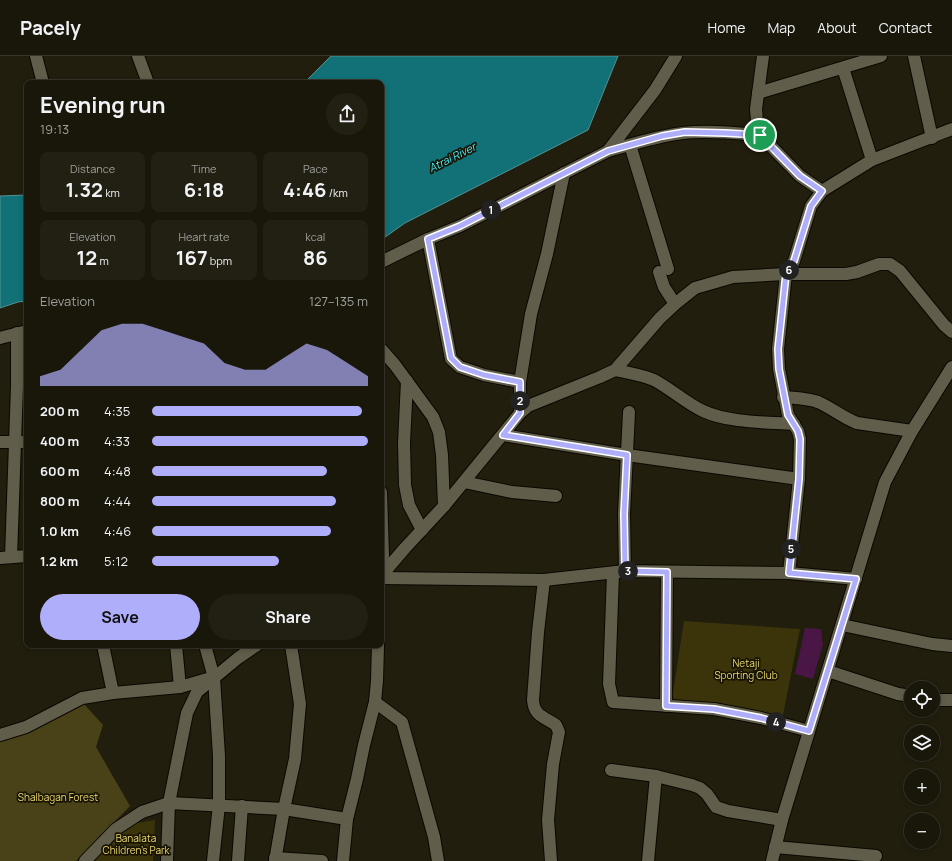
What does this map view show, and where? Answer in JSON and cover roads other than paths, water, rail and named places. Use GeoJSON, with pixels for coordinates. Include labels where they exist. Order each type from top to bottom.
{"type":"FeatureCollection","features":[{"type":"Feature","properties":{"kind":"street"},"geometry":{"type":"LineString","coordinates":[[36,56],[42,80]]}},
{"type":"Feature","properties":{"kind":"street"},"geometry":{"type":"LineString","coordinates":[[138,56],[147,80]]}},
{"type":"Feature","properties":{"kind":"street"},"geometry":{"type":"LineString","coordinates":[[608,151],[655,90],[676,56]]}},
{"type":"Feature","properties":{"kind":"street"},"geometry":{"type":"LineString","coordinates":[[763,56],[758,93],[757,121],[760,135],[800,176],[822,191]]}},
{"type":"Feature","properties":{"kind":"street"},"geometry":{"type":"LineString","coordinates":[[758,93],[881,56]]}},
{"type":"Feature","properties":{"kind":"street"},"geometry":{"type":"LineString","coordinates":[[914,56],[932,138]]}},
{"type":"Feature","properties":{"kind":"street"},"geometry":{"type":"LineString","coordinates":[[843,68],[872,160]]}},
{"type":"Feature","properties":{"kind":"street"},"geometry":{"type":"LineString","coordinates":[[789,573],[799,479],[800,439],[798,431],[788,415],[779,369],[778,349],[786,274],[794,261],[811,206],[822,191],[872,160],[952,129]]}},
{"type":"Feature","properties":{"kind":"street"},"geometry":{"type":"LineString","coordinates":[[384,261],[428,239],[460,226],[608,151],[662,136],[685,132],[760,135]]}},
{"type":"Feature","properties":{"kind":"street"},"geometry":{"type":"LineString","coordinates":[[630,145],[663,270],[664,287],[674,304]]}},
{"type":"Feature","properties":{"kind":"street"},"geometry":{"type":"LineString","coordinates":[[520,413],[520,382],[531,314],[547,254],[564,173]]}},
{"type":"Feature","properties":{"kind":"street"},"geometry":{"type":"LineString","coordinates":[[428,239],[451,358],[460,367],[484,375],[520,382]]}},
{"type":"Feature","properties":{"kind":"street"},"geometry":{"type":"LineString","coordinates":[[384,574],[444,506],[520,413],[528,406],[615,370],[660,318],[674,304],[695,288],[733,277],[786,274],[846,274],[857,272],[879,264],[890,264],[900,270],[944,325],[952,332]]}},
{"type":"Feature","properties":{"kind":"street"},"geometry":{"type":"LineString","coordinates":[[0,338],[22,332],[5,557],[24,556]]}},
{"type":"Feature","properties":{"kind":"street"},"geometry":{"type":"LineString","coordinates":[[384,353],[395,365],[433,417],[439,432],[442,455],[444,506]]}},
{"type":"Feature","properties":{"kind":"street"},"geometry":{"type":"LineString","coordinates":[[772,861],[782,820],[885,482],[912,431],[949,379],[952,367]]}},
{"type":"Feature","properties":{"kind":"street"},"geometry":{"type":"LineString","coordinates":[[615,370],[654,380],[699,408],[716,415],[745,421],[794,424]]}},
{"type":"Feature","properties":{"kind":"street"},"geometry":{"type":"LineString","coordinates":[[407,381],[404,443],[405,484],[409,505],[422,530]]}},
{"type":"Feature","properties":{"kind":"street"},"geometry":{"type":"LineString","coordinates":[[784,397],[809,400],[819,403],[857,423],[912,431]]}},
{"type":"Feature","properties":{"kind":"street"},"geometry":{"type":"LineString","coordinates":[[630,412],[624,514],[609,684],[613,702],[714,709],[761,718],[809,731]]}},
{"type":"Feature","properties":{"kind":"street"},"geometry":{"type":"LineString","coordinates":[[503,435],[627,455],[799,479]]}},
{"type":"Feature","properties":{"kind":"street"},"geometry":{"type":"LineString","coordinates":[[0,442],[24,442]]}},
{"type":"Feature","properties":{"kind":"street"},"geometry":{"type":"LineString","coordinates":[[464,482],[512,492],[556,496]]}},
{"type":"Feature","properties":{"kind":"street"},"geometry":{"type":"LineString","coordinates":[[384,577],[544,580],[619,572],[667,572],[789,573],[856,579]]}},
{"type":"Feature","properties":{"kind":"street"},"geometry":{"type":"LineString","coordinates":[[666,706],[667,572]]}},
{"type":"Feature","properties":{"kind":"street"},"geometry":{"type":"LineString","coordinates":[[544,580],[538,632],[533,700],[534,708],[539,714],[556,725],[559,732],[553,764],[548,820],[551,861]]}},
{"type":"Feature","properties":{"kind":"street"},"geometry":{"type":"LineString","coordinates":[[842,625],[932,644],[952,646]]}},
{"type":"Feature","properties":{"kind":"street"},"geometry":{"type":"LineString","coordinates":[[104,648],[113,693]]}},
{"type":"Feature","properties":{"kind":"street"},"geometry":{"type":"LineString","coordinates":[[176,648],[180,687]]}},
{"type":"Feature","properties":{"kind":"street"},"geometry":{"type":"LineString","coordinates":[[206,648],[214,678],[219,756],[218,805],[213,861]]}},
{"type":"Feature","properties":{"kind":"street"},"geometry":{"type":"LineString","coordinates":[[238,658],[240,648]]}},
{"type":"Feature","properties":{"kind":"street"},"geometry":{"type":"LineString","coordinates":[[167,861],[169,803],[187,713],[197,692],[238,658],[253,648]]}},
{"type":"Feature","properties":{"kind":"street"},"geometry":{"type":"LineString","coordinates":[[291,648],[300,704],[295,759],[275,860],[322,861]]}},
{"type":"Feature","properties":{"kind":"street"},"geometry":{"type":"LineString","coordinates":[[343,861],[346,819],[375,702],[378,682],[378,648]]}},
{"type":"Feature","properties":{"kind":"street"},"geometry":{"type":"LineString","coordinates":[[828,671],[904,695]]}},
{"type":"Feature","properties":{"kind":"street"},"geometry":{"type":"LineString","coordinates":[[0,735],[26,727],[82,698],[113,693],[180,687],[214,678]]}},
{"type":"Feature","properties":{"kind":"street"},"geometry":{"type":"LineString","coordinates":[[940,700],[952,700]]}},
{"type":"Feature","properties":{"kind":"street"},"geometry":{"type":"LineString","coordinates":[[375,702],[402,722],[434,837],[438,861]]}},
{"type":"Feature","properties":{"kind":"street"},"geometry":{"type":"LineString","coordinates":[[611,770],[656,776],[692,785],[700,788],[707,794],[716,807],[728,811],[782,820]]}},
{"type":"Feature","properties":{"kind":"street"},"geometry":{"type":"LineString","coordinates":[[648,861],[656,776]]}},
{"type":"Feature","properties":{"kind":"street"},"geometry":{"type":"LineString","coordinates":[[85,861],[116,828],[142,812],[169,803],[284,809],[346,819]]}},
{"type":"Feature","properties":{"kind":"street"},"geometry":{"type":"LineString","coordinates":[[238,861],[242,806]]}},
{"type":"Feature","properties":{"kind":"street"},"geometry":{"type":"LineString","coordinates":[[775,847],[876,856]]}},
{"type":"Feature","properties":{"kind":"water","name":"Atrai River"},"geometry":{"type":"Polygon","coordinates":[[[331,56],[618,56],[588,130],[405,223],[384,238],[384,80],[307,80],[331,56]]]}},
{"type":"Feature","properties":{"kind":"water"},"geometry":{"type":"Polygon","coordinates":[[[24,195],[24,301],[0,308],[0,196],[24,195]]]}},
{"type":"Feature","properties":{"kind":"park label","name":"Netaji Sporting Club"},"geometry":{"type":"Point","coordinates":[746,668]}},
{"type":"Feature","properties":{"kind":"park label","name":"Shalbagan Forest"},"geometry":{"type":"Point","coordinates":[58,797]}},
{"type":"Feature","properties":{"kind":"park label","name":"Banalata Children's Park"},"geometry":{"type":"Point","coordinates":[136,844]}}]}
